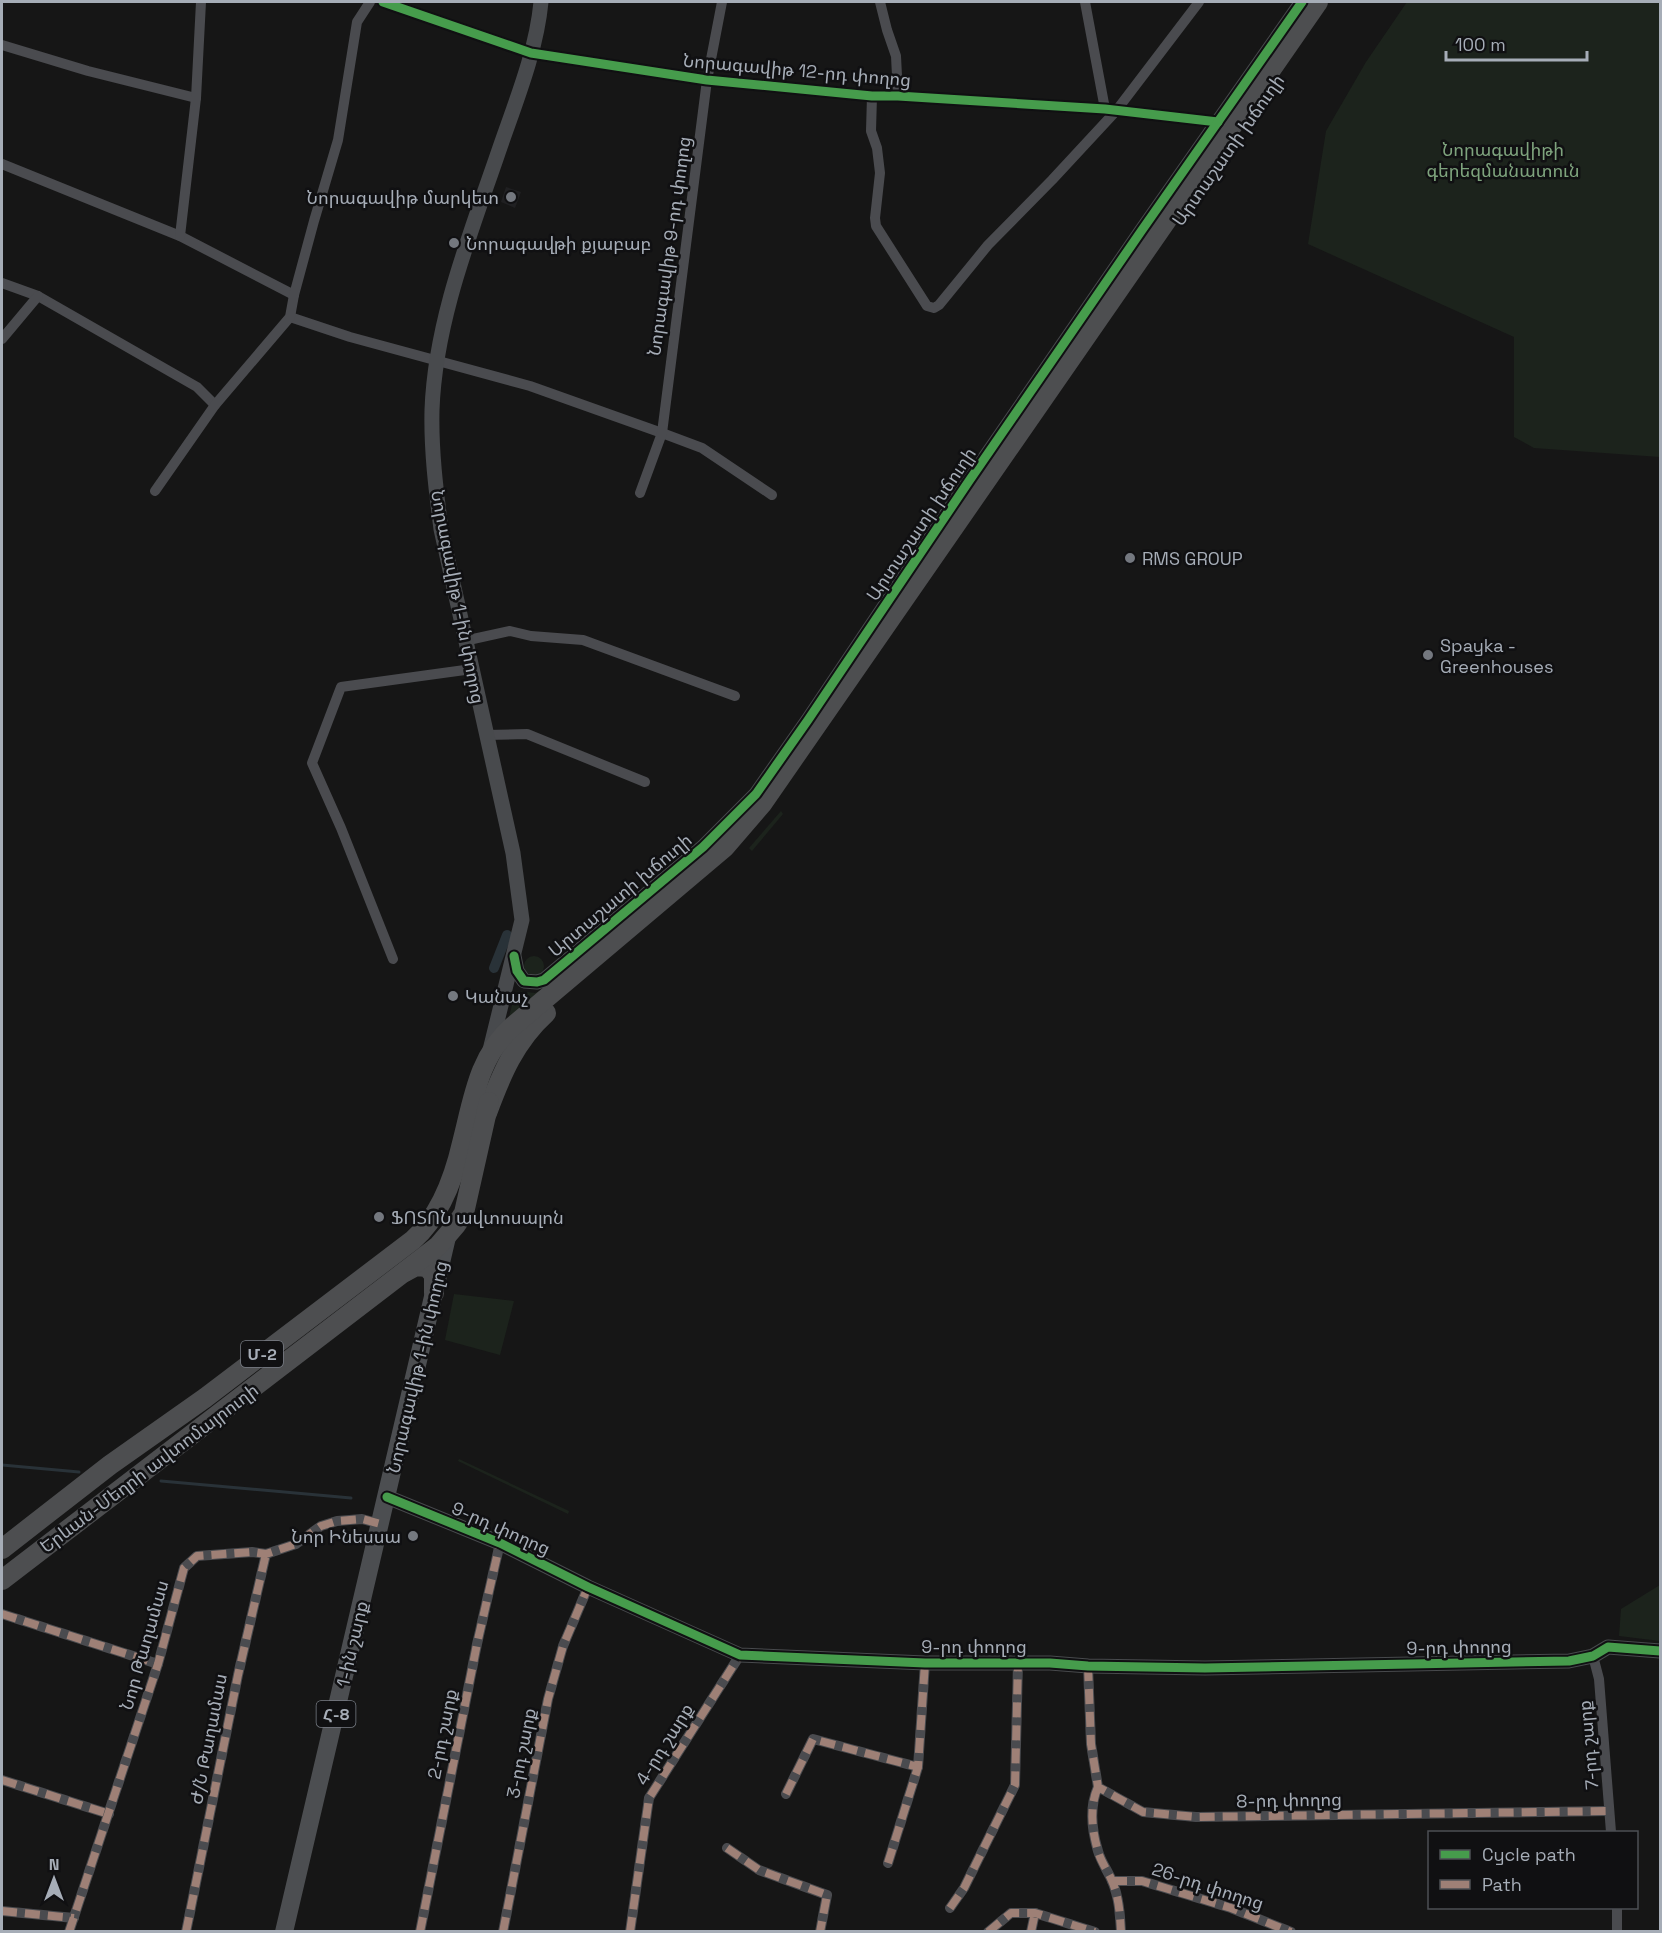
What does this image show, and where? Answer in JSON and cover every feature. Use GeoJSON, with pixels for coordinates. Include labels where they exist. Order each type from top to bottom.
{"type":"FeatureCollection","features":[{"type":"Feature","properties":{"kind":"highway","name":"Արտաշատի խճուղի"},"geometry":{"type":"LineString","coordinates":[[488,1055],[512,1027],[725,847],[762,804],[1318,2]]}},
{"type":"Feature","properties":{"kind":"highway","name":"Արտաշատի խճուղի"},"geometry":{"type":"LineString","coordinates":[[487,1113],[510,1057],[531,1027],[725,864],[770,815],[1331,2]]}},
{"type":"Feature","properties":{"kind":"highway","name":"Մ-2"},"geometry":{"type":"LineString","coordinates":[[487,1113],[492,1073],[488,1055]]}},
{"type":"Feature","properties":{"kind":"highway","name":"Երևան-Մեղրի ավտոմայրուղի"},"geometry":{"type":"LineString","coordinates":[[2,1549],[110,1465],[204,1398],[424,1231],[437,1210],[461,1147],[480,1073],[488,1055]]}},
{"type":"Feature","properties":{"kind":"highway","name":"Երևան-Մեղրի ավտոմայրուղի"},"geometry":{"type":"LineString","coordinates":[[2,1580],[403,1274],[447,1237],[464,1213],[487,1113]]}},
{"type":"Feature","properties":{"kind":"highway","name":"Մ-2"},"geometry":{"type":"LineString","coordinates":[[447,1237],[459,1176],[461,1147]]}},
{"type":"Feature","properties":{"kind":"highway"},"geometry":{"type":"LineString","coordinates":[[403,1274],[416,1266],[427,1267],[434,1275],[434,1293]]}},
{"type":"Feature","properties":{"kind":"main road","name":"Նորագավիթ 1-ին փողոց"},"geometry":{"type":"LineString","coordinates":[[387,1497],[447,1237]]}},
{"type":"Feature","properties":{"kind":"main road","name":"1-ին շարք"},"geometry":{"type":"LineString","coordinates":[[284,1932],[387,1497]]}},
{"type":"Feature","properties":{"kind":"street"},"geometry":{"type":"LineString","coordinates":[[180,236],[196,98],[201,2]]}},
{"type":"Feature","properties":{"kind":"street"},"geometry":{"type":"LineString","coordinates":[[155,491],[215,405],[290,317],[314,221],[338,140],[357,22],[370,2]]}},
{"type":"Feature","properties":{"kind":"street","name":"Նորագավիթ 12-րդ փողոց"},"geometry":{"type":"LineString","coordinates":[[383,2],[531,53],[707,80],[872,96],[1110,110],[1218,122]]}},
{"type":"Feature","properties":{"kind":"street","name":"Նորագավիթ 1-ին փողոց"},"geometry":{"type":"LineString","coordinates":[[488,1055],[522,920],[513,853],[464,641],[441,529],[435,481],[432,410],[444,324],[457,274],[531,53],[541,2]]}},
{"type":"Feature","properties":{"kind":"street","name":"Նորագավիթ 9-րդ փողոց"},"geometry":{"type":"LineString","coordinates":[[640,493],[662,433],[707,80],[722,2]]}},
{"type":"Feature","properties":{"kind":"street"},"geometry":{"type":"LineString","coordinates":[[880,2],[896,56],[898,96]]}},
{"type":"Feature","properties":{"kind":"street"},"geometry":{"type":"LineString","coordinates":[[1085,2],[1110,110]]}},
{"type":"Feature","properties":{"kind":"street"},"geometry":{"type":"LineString","coordinates":[[872,96],[871,131],[877,148],[880,173],[876,226],[927,306],[934,308],[939,305],[988,245],[1052,180],[1199,2]]}},
{"type":"Feature","properties":{"kind":"street","name":"Արտաշատի խճուղի"},"geometry":{"type":"LineString","coordinates":[[514,956],[517,970],[524,981],[544,980],[703,847],[756,794],[969,481],[1302,2]]}},
{"type":"Feature","properties":{"kind":"street"},"geometry":{"type":"LineString","coordinates":[[2,45],[88,71],[196,98]]}},
{"type":"Feature","properties":{"kind":"street"},"geometry":{"type":"LineString","coordinates":[[2,164],[180,236],[294,295]]}},
{"type":"Feature","properties":{"kind":"street"},"geometry":{"type":"LineString","coordinates":[[2,283],[38,296],[197,387],[215,405]]}},
{"type":"Feature","properties":{"kind":"street"},"geometry":{"type":"LineString","coordinates":[[2,339],[38,296]]}},
{"type":"Feature","properties":{"kind":"street"},"geometry":{"type":"LineString","coordinates":[[290,317],[350,337],[530,386],[662,433],[702,448],[772,495]]}},
{"type":"Feature","properties":{"kind":"street"},"geometry":{"type":"LineString","coordinates":[[464,641],[510,631],[531,636],[583,640],[735,696]]}},
{"type":"Feature","properties":{"kind":"street"},"geometry":{"type":"LineString","coordinates":[[393,959],[341,828],[312,763],[341,687],[472,669]]}},
{"type":"Feature","properties":{"kind":"street"},"geometry":{"type":"LineString","coordinates":[[486,735],[527,734],[645,782]]}},
{"type":"Feature","properties":{"kind":"street","name":"9-րդ փողոց"},"geometry":{"type":"LineString","coordinates":[[387,1497],[500,1543],[588,1587],[740,1655],[925,1663],[1205,1668],[1569,1662],[1593,1656],[1608,1647],[1660,1651]]}},
{"type":"Feature","properties":{"kind":"street","name":"Նոր Թաղամաս"},"geometry":{"type":"LineString","coordinates":[[69,1932],[158,1664],[184,1568],[197,1556],[252,1552],[266,1554],[296,1544],[321,1526],[337,1521],[362,1519],[381,1524]]}},
{"type":"Feature","properties":{"kind":"street","name":"2-րդ շարք"},"geometry":{"type":"LineString","coordinates":[[420,1932],[477,1644],[500,1543]]}},
{"type":"Feature","properties":{"kind":"street","name":"Ժ/Ն Թաղամաս"},"geometry":{"type":"LineString","coordinates":[[186,1932],[238,1675],[266,1554]]}},
{"type":"Feature","properties":{"kind":"street","name":"3-րդ շարք"},"geometry":{"type":"LineString","coordinates":[[503,1932],[548,1699],[563,1646],[588,1587]]}},
{"type":"Feature","properties":{"kind":"street"},"geometry":{"type":"LineString","coordinates":[[2,1614],[158,1664]]}},
{"type":"Feature","properties":{"kind":"street","name":"4-րդ շարք"},"geometry":{"type":"LineString","coordinates":[[630,1932],[649,1798],[740,1655]]}},
{"type":"Feature","properties":{"kind":"street","name":"7-րդ շարք"},"geometry":{"type":"LineString","coordinates":[[1593,1656],[1599,1679],[1611,1831]]}},
{"type":"Feature","properties":{"kind":"street"},"geometry":{"type":"LineString","coordinates":[[888,1863],[918,1767],[925,1663]]}},
{"type":"Feature","properties":{"kind":"street"},"geometry":{"type":"LineString","coordinates":[[950,1908],[964,1888],[1015,1785],[1018,1663]]}},
{"type":"Feature","properties":{"kind":"street"},"geometry":{"type":"LineString","coordinates":[[1088,1666],[1091,1744],[1098,1787],[1092,1800],[1092,1815],[1098,1852],[1112,1881],[1120,1909],[1121,1932]]}},
{"type":"Feature","properties":{"kind":"street"},"geometry":{"type":"LineString","coordinates":[[786,1794],[813,1739],[918,1767]]}},
{"type":"Feature","properties":{"kind":"street"},"geometry":{"type":"LineString","coordinates":[[2,1780],[109,1814]]}},
{"type":"Feature","properties":{"kind":"street","name":"8-րդ փողոց"},"geometry":{"type":"LineString","coordinates":[[1098,1787],[1143,1812],[1196,1817],[1609,1811]]}},
{"type":"Feature","properties":{"kind":"street"},"geometry":{"type":"LineString","coordinates":[[727,1848],[759,1870],[827,1894],[820,1932]]}},
{"type":"Feature","properties":{"kind":"street","name":"26-րդ փողոց"},"geometry":{"type":"LineString","coordinates":[[1112,1881],[1142,1881],[1232,1908],[1291,1932]]}},
{"type":"Feature","properties":{"kind":"street"},"geometry":{"type":"LineString","coordinates":[[1617,1909],[1617,1932]]}},
{"type":"Feature","properties":{"kind":"street"},"geometry":{"type":"LineString","coordinates":[[2,1911],[74,1918]]}},
{"type":"Feature","properties":{"kind":"street"},"geometry":{"type":"LineString","coordinates":[[988,1932],[1011,1913],[1035,1913],[1095,1932]]}},
{"type":"Feature","properties":{"kind":"street"},"geometry":{"type":"LineString","coordinates":[[1031,1932],[1035,1913]]}},
{"type":"Feature","properties":{"kind":"shaded area","name":"Նորագավիթ մարկետ"},"geometry":{"type":"Polygon","coordinates":[[[506,187],[521,192],[515,208],[501,202],[506,187]]]}},
{"type":"Feature","properties":{"kind":"green space","name":"Նորագավիթի գերեզմանատուն"},"geometry":{"type":"Polygon","coordinates":[[[1407,2],[1660,2],[1660,457],[1534,448],[1514,437],[1514,337],[1308,244],[1326,131],[1366,62],[1407,2]]]}},
{"type":"Feature","properties":{"kind":"green space"},"geometry":{"type":"Polygon","coordinates":[[[781,811],[783,814],[752,851],[749,848],[781,811]]]}},
{"type":"Feature","properties":{"kind":"green space"},"geometry":{"type":"Polygon","coordinates":[[[534,956],[541,959],[544,966],[541,973],[534,976],[527,973],[524,966],[527,959],[534,956]]]}},
{"type":"Feature","properties":{"kind":"green space"},"geometry":{"type":"Polygon","coordinates":[[[548,987],[508,1021],[515,993],[518,991],[535,993],[548,987]]]}},
{"type":"Feature","properties":{"kind":"green space"},"geometry":{"type":"Polygon","coordinates":[[[454,1294],[514,1301],[500,1355],[445,1340],[454,1294]]]}},
{"type":"Feature","properties":{"kind":"green space"},"geometry":{"type":"Polygon","coordinates":[[[459,1459],[569,1511],[568,1514],[458,1461],[459,1459]]]}},
{"type":"Feature","properties":{"kind":"green space"},"geometry":{"type":"Polygon","coordinates":[[[1660,1585],[1660,1641],[1619,1636],[1621,1609],[1660,1585]]]}},
{"type":"Feature","properties":{"kind":"waterway"},"geometry":{"type":"LineString","coordinates":[[494,968],[507,935]]}},
{"type":"Feature","properties":{"kind":"waterway"},"geometry":{"type":"LineString","coordinates":[[2,1465],[79,1472]]}},
{"type":"Feature","properties":{"kind":"waterway"},"geometry":{"type":"LineString","coordinates":[[161,1481],[351,1498]]}},
{"type":"Feature","properties":{"kind":"marked path"},"geometry":{"type":"LineString","coordinates":[[69,1932],[158,1664],[184,1568],[197,1556],[252,1552],[266,1554],[296,1544],[321,1526],[337,1521],[362,1519],[381,1524]]}},
{"type":"Feature","properties":{"kind":"marked path"},"geometry":{"type":"LineString","coordinates":[[420,1932],[477,1644],[500,1543]]}},
{"type":"Feature","properties":{"kind":"marked path"},"geometry":{"type":"LineString","coordinates":[[186,1932],[238,1675],[266,1554]]}},
{"type":"Feature","properties":{"kind":"marked path"},"geometry":{"type":"LineString","coordinates":[[503,1932],[548,1699],[563,1646],[588,1587]]}},
{"type":"Feature","properties":{"kind":"marked path"},"geometry":{"type":"LineString","coordinates":[[2,1614],[158,1664]]}},
{"type":"Feature","properties":{"kind":"marked path"},"geometry":{"type":"LineString","coordinates":[[630,1932],[649,1798],[740,1655]]}},
{"type":"Feature","properties":{"kind":"marked path"},"geometry":{"type":"LineString","coordinates":[[786,1794],[813,1739],[918,1767],[925,1663]]}},
{"type":"Feature","properties":{"kind":"marked path"},"geometry":{"type":"LineString","coordinates":[[950,1908],[964,1888],[1015,1785],[1018,1663]]}},
{"type":"Feature","properties":{"kind":"marked path"},"geometry":{"type":"LineString","coordinates":[[1088,1666],[1091,1744],[1098,1787],[1143,1812],[1196,1817],[1609,1811]]}},
{"type":"Feature","properties":{"kind":"marked path"},"geometry":{"type":"LineString","coordinates":[[888,1863],[918,1767]]}},
{"type":"Feature","properties":{"kind":"marked path"},"geometry":{"type":"LineString","coordinates":[[2,1780],[109,1814]]}},
{"type":"Feature","properties":{"kind":"marked path"},"geometry":{"type":"LineString","coordinates":[[1098,1787],[1092,1811],[1094,1835],[1099,1855],[1116,1893],[1121,1932]]}},
{"type":"Feature","properties":{"kind":"marked path"},"geometry":{"type":"LineString","coordinates":[[727,1848],[759,1870],[827,1895],[820,1932]]}},
{"type":"Feature","properties":{"kind":"marked path"},"geometry":{"type":"LineString","coordinates":[[1112,1881],[1142,1881],[1231,1908],[1291,1932]]}},
{"type":"Feature","properties":{"kind":"marked path"},"geometry":{"type":"LineString","coordinates":[[2,1911],[74,1918]]}},
{"type":"Feature","properties":{"kind":"marked path"},"geometry":{"type":"LineString","coordinates":[[988,1932],[1011,1913],[1035,1913],[1095,1932]]}},
{"type":"Feature","properties":{"kind":"marked path"},"geometry":{"type":"LineString","coordinates":[[1031,1932],[1035,1913]]}},
{"type":"Feature","properties":{"kind":"cycle path"},"geometry":{"type":"LineString","coordinates":[[383,2],[531,53],[707,80],[872,96],[1105,109],[1218,122]]}},
{"type":"Feature","properties":{"kind":"cycle path"},"geometry":{"type":"LineString","coordinates":[[514,956],[517,971],[524,981],[544,980],[703,847],[756,794],[1142,230],[1302,2]]}},
{"type":"Feature","properties":{"kind":"cycle path"},"geometry":{"type":"LineString","coordinates":[[387,1497],[500,1543],[588,1587],[740,1655],[925,1663],[1050,1663],[1205,1668],[1569,1661],[1593,1656],[1608,1647],[1660,1651]]}},
{"type":"Feature","properties":{"kind":"place","name":"Նորագավիթ մարկետ"},"geometry":{"type":"Point","coordinates":[511,197]}},
{"type":"Feature","properties":{"kind":"place","name":"Նորագավթի քյաբաբ"},"geometry":{"type":"Point","coordinates":[454,243]}},
{"type":"Feature","properties":{"kind":"place","name":"RMS GROUP"},"geometry":{"type":"Point","coordinates":[1130,558]}},
{"type":"Feature","properties":{"kind":"place","name":"Spayka - Greenhouses"},"geometry":{"type":"Point","coordinates":[1428,655]}},
{"type":"Feature","properties":{"kind":"place","name":"Կանաչ"},"geometry":{"type":"Point","coordinates":[453,996]}},
{"type":"Feature","properties":{"kind":"place","name":"ՖՈՏՈՆ ավտոսալոն"},"geometry":{"type":"Point","coordinates":[379,1217]}},
{"type":"Feature","properties":{"kind":"place","name":"Նոր Ինեսսա"},"geometry":{"type":"Point","coordinates":[413,1536]}}]}
